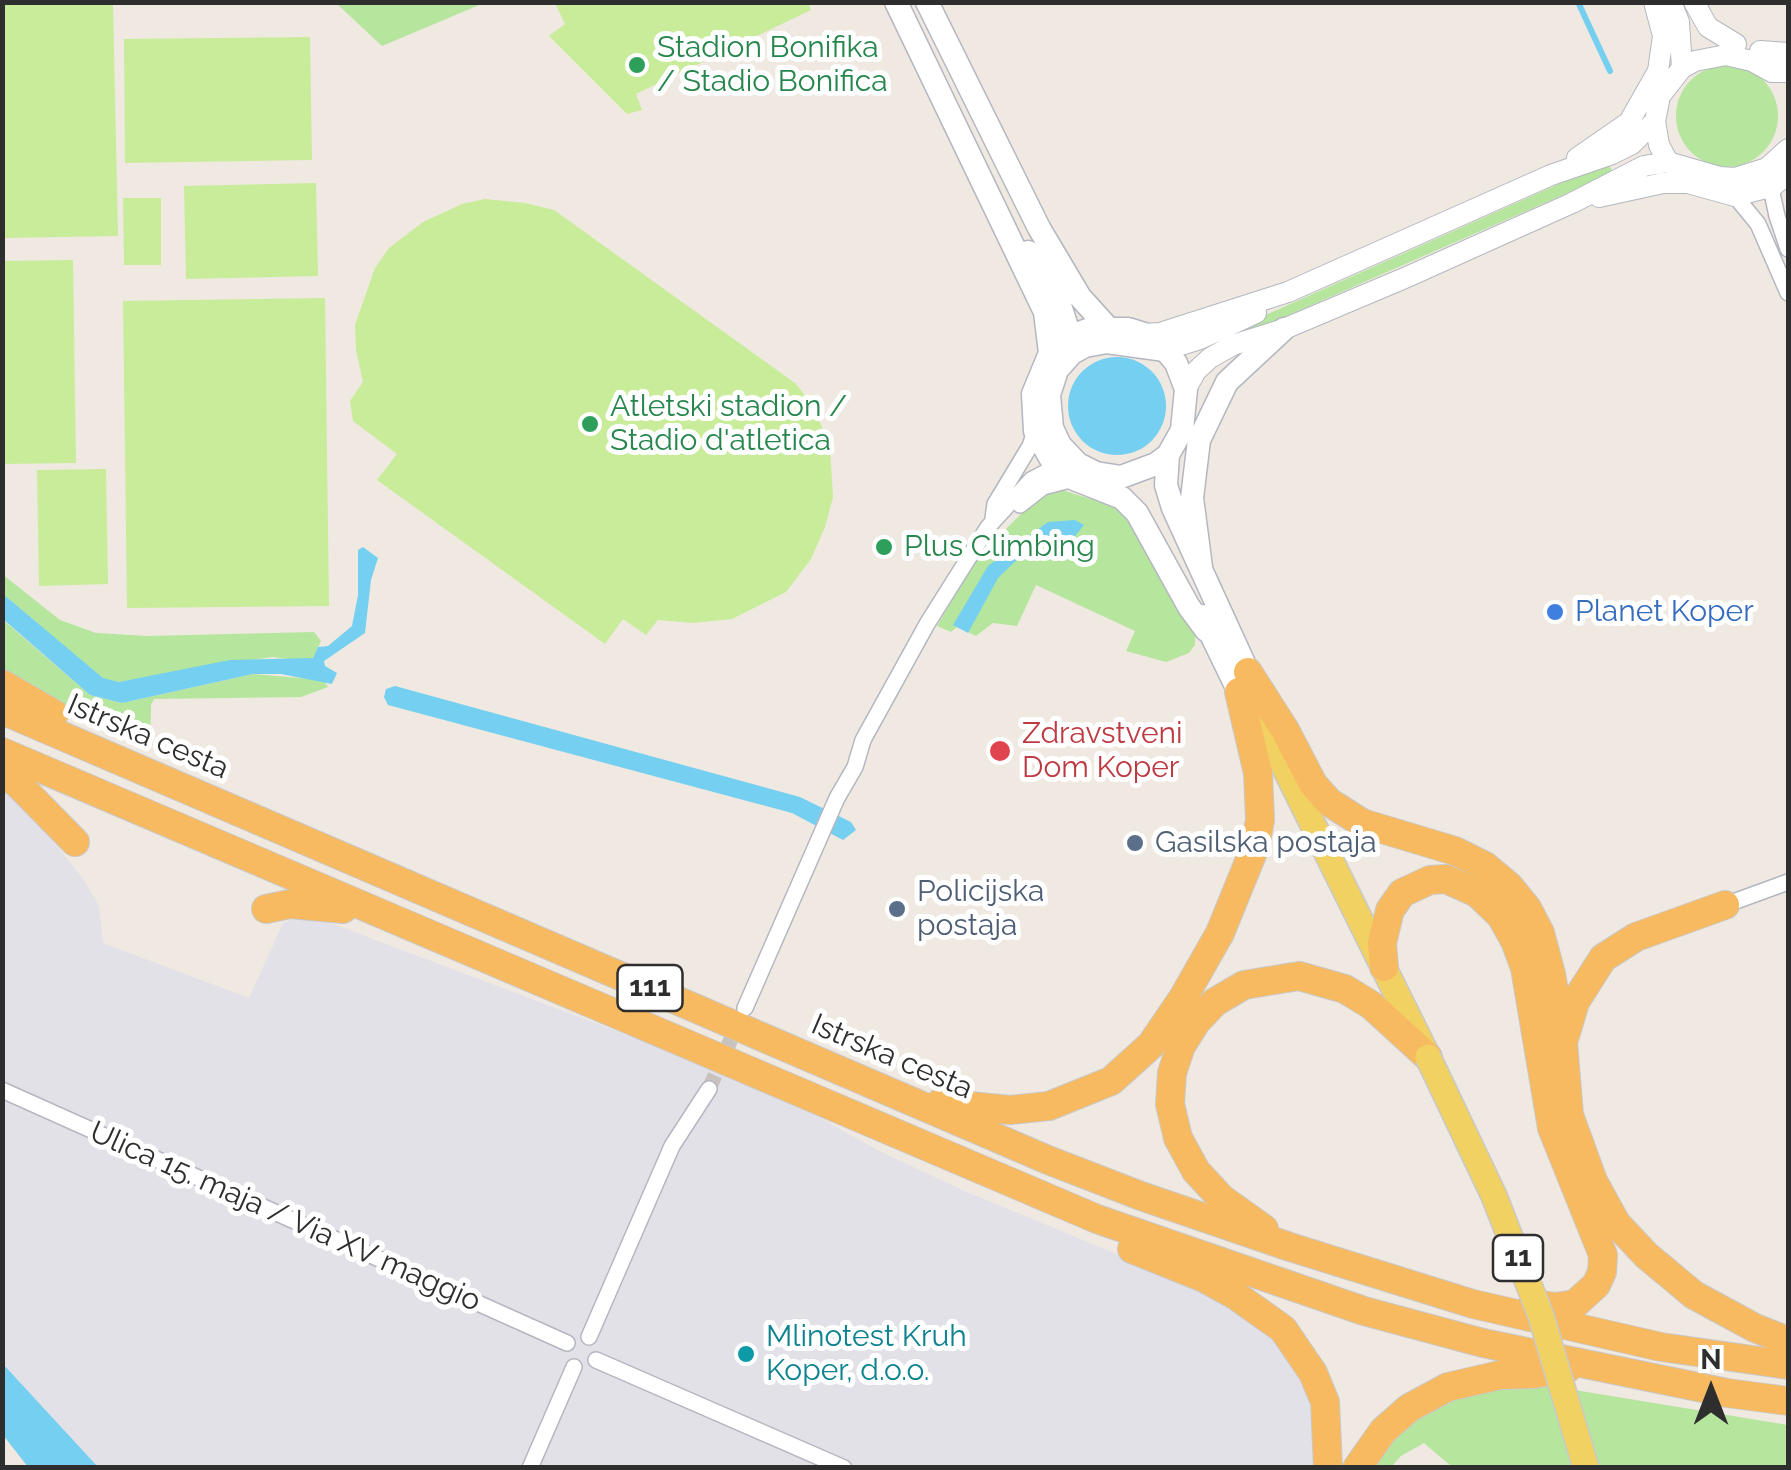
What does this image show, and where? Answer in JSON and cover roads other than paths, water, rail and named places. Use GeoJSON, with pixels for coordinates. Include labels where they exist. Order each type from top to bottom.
{"type":"FeatureCollection","features":[{"type":"Feature","properties":{"kind":"highway"},"geometry":{"type":"LineString","coordinates":[[1244,682],[1329,802],[1362,823],[1455,851],[1484,866],[1509,886],[1540,933],[1563,1042],[1570,1115],[1593,1182],[1616,1224],[1675,1282],[1694,1295],[1788,1341]]}},
{"type":"Feature","properties":{"kind":"highway"},"geometry":{"type":"LineString","coordinates":[[902,1098],[1010,1110],[1049,1106],[1111,1081],[1151,1045],[1220,933],[1255,847],[1260,820],[1258,773],[1244,682]]}},
{"type":"Feature","properties":{"kind":"highway"},"geometry":{"type":"LineString","coordinates":[[2,684],[100,735],[118,760]]}},
{"type":"Feature","properties":{"kind":"highway","name":"Istrska cesta"},"geometry":{"type":"LineString","coordinates":[[2,710],[1122,1189],[1290,1248],[1473,1304],[1661,1347],[1788,1366]]}},
{"type":"Feature","properties":{"kind":"highway","name":"111"},"geometry":{"type":"LineString","coordinates":[[2,752],[1097,1219],[1364,1311],[1579,1364],[1788,1401]]}},
{"type":"Feature","properties":{"kind":"highway"},"geometry":{"type":"LineString","coordinates":[[2,774],[17,783],[76,842]]}},
{"type":"Feature","properties":{"kind":"highway"},"geometry":{"type":"LineString","coordinates":[[1384,968],[1384,923],[1402,893],[1416,884],[1446,879],[1460,883],[1500,916],[1525,968],[1552,1128],[1601,1242],[1602,1272],[1596,1285],[1575,1304],[1473,1304]]}},
{"type":"Feature","properties":{"kind":"highway"},"geometry":{"type":"LineString","coordinates":[[266,909],[290,904],[379,915]]}},
{"type":"Feature","properties":{"kind":"highway"},"geometry":{"type":"LineString","coordinates":[[1563,1042],[1575,1002],[1602,958],[1636,937],[1725,905]]}},
{"type":"Feature","properties":{"kind":"highway"},"geometry":{"type":"LineString","coordinates":[[1290,1248],[1222,1199],[1196,1171],[1178,1138],[1170,1104],[1172,1072],[1196,1022],[1215,1002],[1244,985],[1299,976],[1345,989],[1371,1005],[1428,1056]]}},
{"type":"Feature","properties":{"kind":"highway"},"geometry":{"type":"LineString","coordinates":[[1097,1219],[1112,1236],[1137,1252],[1204,1278],[1283,1328],[1313,1373],[1325,1402],[1328,1468]]}},
{"type":"Feature","properties":{"kind":"highway"},"geometry":{"type":"LineString","coordinates":[[1357,1468],[1383,1431],[1409,1408],[1448,1387],[1500,1375],[1557,1371],[1579,1364]]}},
{"type":"Feature","properties":{"kind":"main road"},"geometry":{"type":"LineString","coordinates":[[896,2],[1004,223],[1060,351],[1051,382],[1049,411],[1052,428],[1071,471]]}},
{"type":"Feature","properties":{"kind":"main road"},"geometry":{"type":"LineString","coordinates":[[928,2],[1039,228],[1080,297],[1108,328]]}},
{"type":"Feature","properties":{"kind":"main road"},"geometry":{"type":"LineString","coordinates":[[1090,329],[1144,334],[1176,363],[1186,389],[1182,430],[1168,456],[1166,485],[1202,567],[1244,682],[1189,607],[1138,513],[1122,498],[1052,461],[1035,431],[1033,394],[1060,351],[1090,329]]}},
{"type":"Feature","properties":{"kind":"main road"},"geometry":{"type":"LineString","coordinates":[[1202,567],[1192,498],[1199,440],[1226,382],[1284,329]]}},
{"type":"Feature","properties":{"kind":"main road"},"geometry":{"type":"LineString","coordinates":[[1060,351],[1072,354],[1096,343],[1165,350]]}},
{"type":"Feature","properties":{"kind":"main road"},"geometry":{"type":"LineString","coordinates":[[1071,471],[1121,477],[1146,470],[1168,456]]}},
{"type":"Feature","properties":{"kind":"main road"},"geometry":{"type":"LineString","coordinates":[[1121,477],[1136,489],[1157,520],[1198,603],[1206,630]]}},
{"type":"Feature","properties":{"kind":"main road","name":"11"},"geometry":{"type":"LineString","coordinates":[[1244,682],[1494,1196],[1541,1316],[1586,1468]]}},
{"type":"Feature","properties":{"kind":"street"},"geometry":{"type":"LineString","coordinates":[[1551,175],[1629,122],[1658,71],[1663,36],[1654,2]]}},
{"type":"Feature","properties":{"kind":"street"},"geometry":{"type":"LineString","coordinates":[[1671,2],[1679,22],[1682,62]]}},
{"type":"Feature","properties":{"kind":"street"},"geometry":{"type":"LineString","coordinates":[[1694,2],[1708,27],[1736,44],[1760,52],[1788,72]]}},
{"type":"Feature","properties":{"kind":"street"},"geometry":{"type":"LineString","coordinates":[[1688,184],[1659,145],[1656,121],[1660,96],[1682,62],[1699,49],[1736,44]]}},
{"type":"Feature","properties":{"kind":"street"},"geometry":{"type":"LineString","coordinates":[[1760,52],[1788,52]]}},
{"type":"Feature","properties":{"kind":"street"},"geometry":{"type":"LineString","coordinates":[[1658,71],[1682,62],[1726,55],[1752,61],[1772,72],[1788,72]]}},
{"type":"Feature","properties":{"kind":"street"},"geometry":{"type":"LineString","coordinates":[[1144,334],[1160,333],[1250,302],[1267,300],[1551,175],[1632,144],[1656,121]]}},
{"type":"Feature","properties":{"kind":"street"},"geometry":{"type":"LineString","coordinates":[[1186,389],[1196,371],[1233,345],[1284,329],[1572,202],[1644,166],[1668,162],[1735,178],[1781,168]]}},
{"type":"Feature","properties":{"kind":"street"},"geometry":{"type":"LineString","coordinates":[[1735,196],[1781,168]]}},
{"type":"Feature","properties":{"kind":"street"},"geometry":{"type":"LineString","coordinates":[[1781,168],[1776,216],[1788,249]]}},
{"type":"Feature","properties":{"kind":"street"},"geometry":{"type":"LineString","coordinates":[[1572,202],[1663,182],[1735,196],[1758,224],[1788,293]]}},
{"type":"Feature","properties":{"kind":"street"},"geometry":{"type":"LineString","coordinates":[[1165,350],[1200,339],[1258,312],[1267,300]]}},
{"type":"Feature","properties":{"kind":"street"},"geometry":{"type":"LineString","coordinates":[[992,522],[995,504],[1035,431]]}},
{"type":"Feature","properties":{"kind":"street"},"geometry":{"type":"LineString","coordinates":[[745,1008],[855,767],[863,740],[926,624],[992,522],[1031,480],[1071,471]]}},
{"type":"Feature","properties":{"kind":"street"},"geometry":{"type":"LineString","coordinates":[[1725,905],[1788,882]]}},
{"type":"Feature","properties":{"kind":"street","name":"Ulica 15. maja / Via XV maggio"},"geometry":{"type":"LineString","coordinates":[[2,1090],[566,1343]]}},
{"type":"Feature","properties":{"kind":"street"},"geometry":{"type":"LineString","coordinates":[[589,1337],[672,1146],[709,1090]]}},
{"type":"Feature","properties":{"kind":"street"},"geometry":{"type":"LineString","coordinates":[[577,1336],[589,1337],[598,1347],[596,1360],[586,1368],[574,1367],[564,1354],[566,1343],[577,1336]]}},
{"type":"Feature","properties":{"kind":"street"},"geometry":{"type":"LineString","coordinates":[[596,1360],[844,1468]]}},
{"type":"Feature","properties":{"kind":"street"},"geometry":{"type":"LineString","coordinates":[[530,1468],[574,1367]]}},
{"type":"Feature","properties":{"kind":"water"},"geometry":{"type":"Polygon","coordinates":[[[1117,357],[1144,365],[1158,379],[1166,406],[1158,433],[1144,447],[1117,455],[1090,447],[1076,433],[1068,406],[1076,379],[1090,365],[1117,357]]]}},
{"type":"Feature","properties":{"kind":"water"},"geometry":{"type":"Polygon","coordinates":[[[1075,520],[1084,525],[1075,536],[1054,536],[1025,552],[998,578],[968,633],[953,625],[988,566],[1048,522],[1075,520]]]}},
{"type":"Feature","properties":{"kind":"water"},"geometry":{"type":"Polygon","coordinates":[[[363,547],[378,558],[371,580],[365,633],[324,661],[337,673],[332,684],[281,674],[253,674],[122,703],[90,695],[3,619],[3,594],[103,678],[119,682],[230,660],[313,658],[318,647],[328,646],[352,626],[358,595],[358,550],[363,547]]]}},
{"type":"Feature","properties":{"kind":"water"},"geometry":{"type":"Polygon","coordinates":[[[395,686],[800,797],[851,822],[856,830],[843,840],[792,813],[388,705],[386,689],[395,686]]]}},
{"type":"Feature","properties":{"kind":"water"},"geometry":{"type":"Polygon","coordinates":[[[2,1364],[98,1467],[28,1467],[3,1435],[2,1364]]]}},
{"type":"Feature","properties":{"kind":"waterway"},"geometry":{"type":"LineString","coordinates":[[1578,2],[1610,71]]}},
{"type":"Feature","properties":{"kind":"tunnel"},"geometry":{"type":"LineString","coordinates":[[709,1089],[739,1021]]}},
{"type":"Feature","properties":{"kind":"place","name":"Stadion Bonifika / Stadio Bonifica"},"geometry":{"type":"Point","coordinates":[637,65]}},
{"type":"Feature","properties":{"kind":"place","name":"Atletski stadion / Stadio d'atletica"},"geometry":{"type":"Point","coordinates":[590,424]}},
{"type":"Feature","properties":{"kind":"place","name":"Plus Climbing"},"geometry":{"type":"Point","coordinates":[884,547]}},
{"type":"Feature","properties":{"kind":"place","name":"Planet Koper"},"geometry":{"type":"Point","coordinates":[1555,612]}},
{"type":"Feature","properties":{"kind":"place","name":"Zdravstveni Dom Koper"},"geometry":{"type":"Point","coordinates":[1000,751]}},
{"type":"Feature","properties":{"kind":"place","name":"Gasilska postaja"},"geometry":{"type":"Point","coordinates":[1135,843]}},
{"type":"Feature","properties":{"kind":"place","name":"Policijska postaja"},"geometry":{"type":"Point","coordinates":[897,909]}},
{"type":"Feature","properties":{"kind":"place","name":"Mlinotest Kruh Koper, d.o.o."},"geometry":{"type":"Point","coordinates":[746,1354]}}]}
